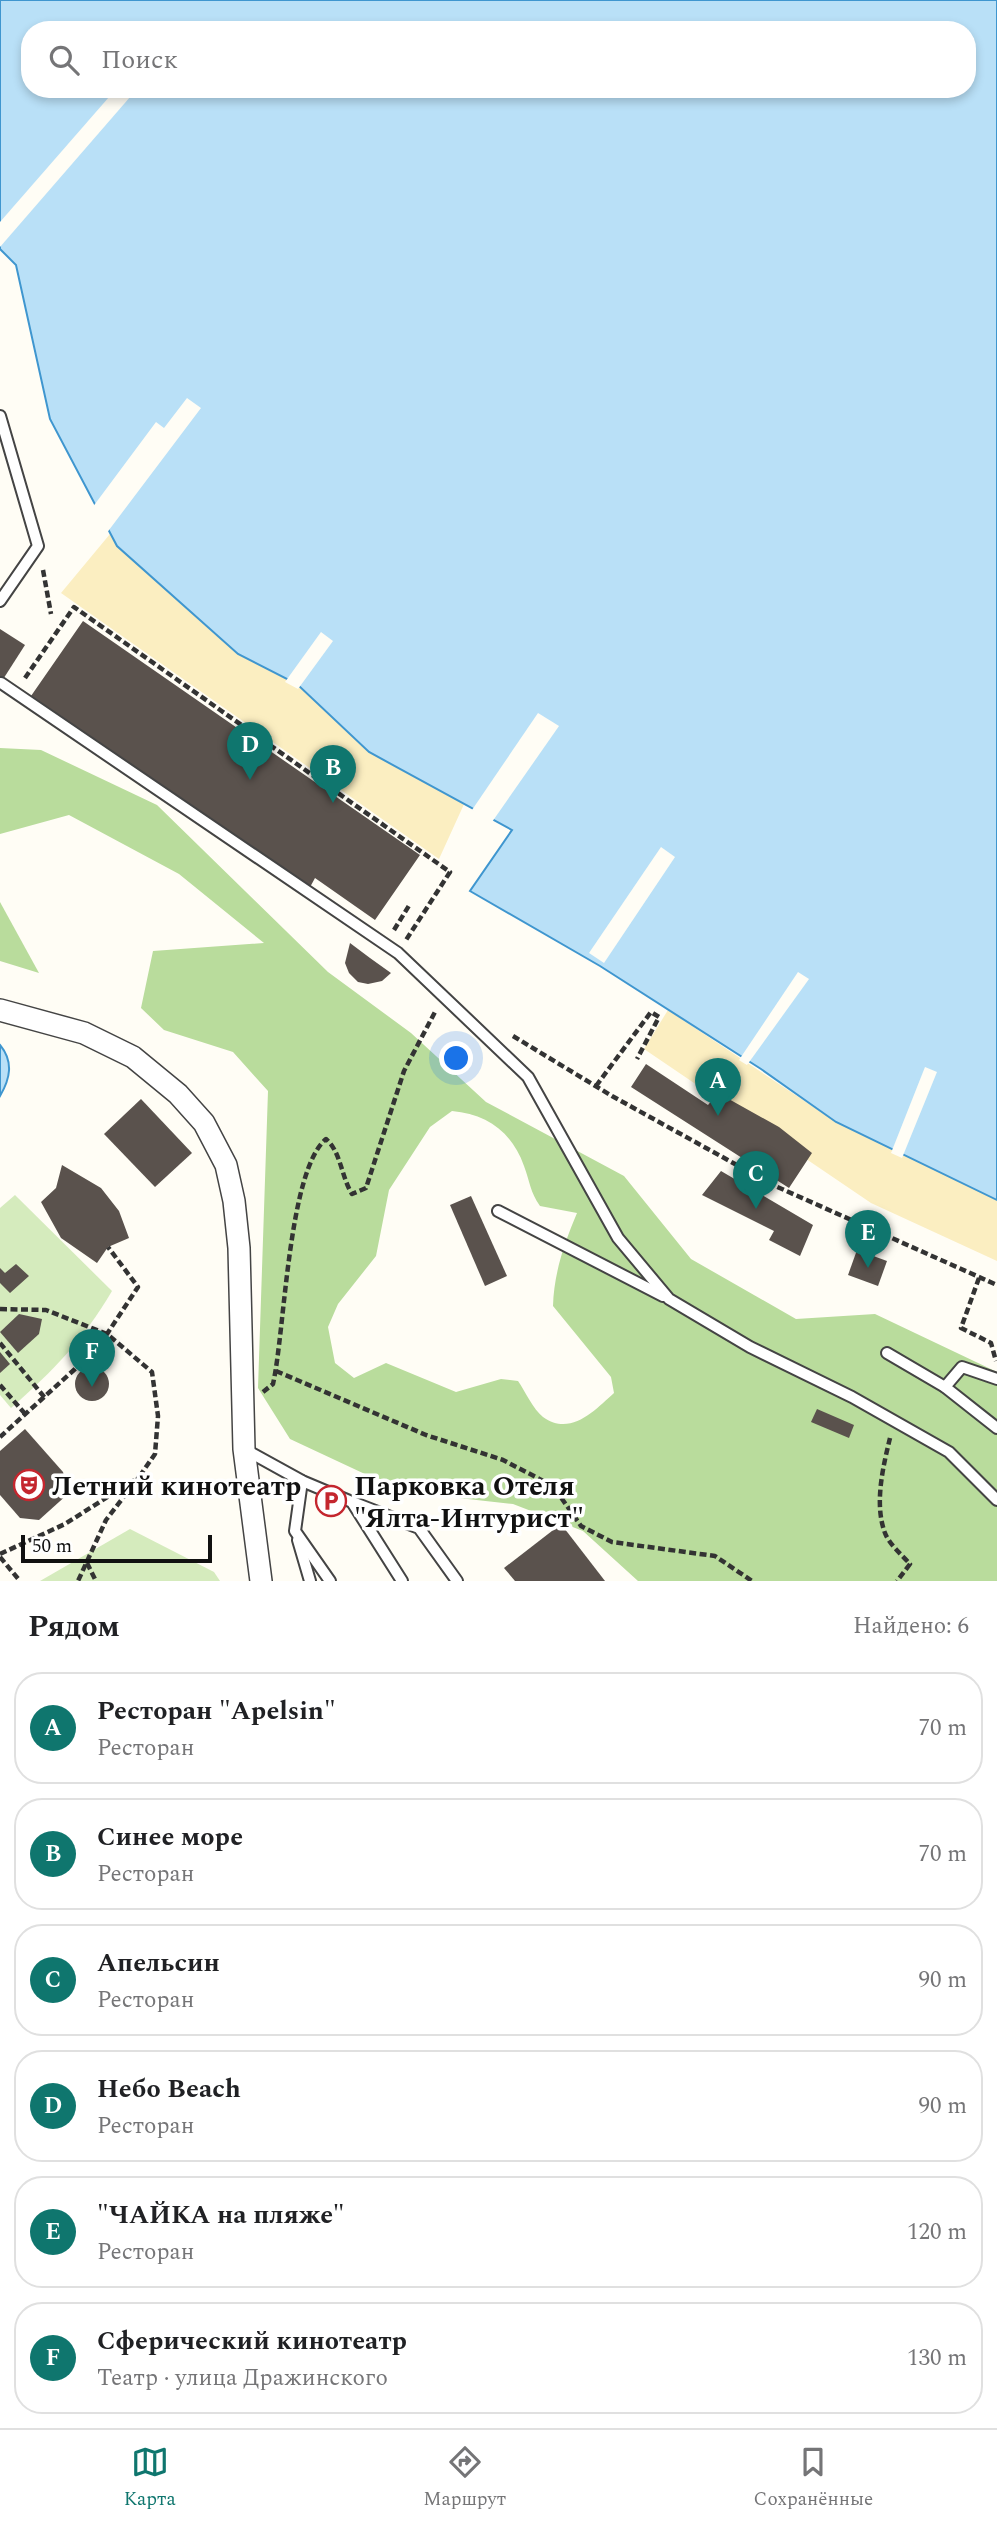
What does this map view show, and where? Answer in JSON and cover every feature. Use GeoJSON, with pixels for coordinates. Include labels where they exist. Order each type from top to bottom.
{"type":"FeatureCollection","features":[{"type":"Feature","properties":{"kind":"street"},"geometry":{"type":"LineString","coordinates":[[0,1010],[84,1033],[133,1057],[178,1094],[204,1124],[226,1165],[234,1201],[239,1248],[244,1449],[258,1577]]}},
{"type":"Feature","properties":{"kind":"lane"},"geometry":{"type":"LineString","coordinates":[[0,416],[38,546],[0,601]]}},
{"type":"Feature","properties":{"kind":"lane"},"geometry":{"type":"LineString","coordinates":[[1,682],[398,953],[528,1077],[618,1238],[669,1299]]}},
{"type":"Feature","properties":{"kind":"lane"},"geometry":{"type":"LineString","coordinates":[[498,1211],[669,1299],[750,1347],[894,1420],[948,1452],[997,1500]]}},
{"type":"Feature","properties":{"kind":"lane"},"geometry":{"type":"LineString","coordinates":[[887,1353],[944,1387],[997,1428]]}},
{"type":"Feature","properties":{"kind":"lane"},"geometry":{"type":"LineString","coordinates":[[944,1387],[962,1367],[997,1379]]}},
{"type":"Feature","properties":{"kind":"lane"},"geometry":{"type":"LineString","coordinates":[[244,1449],[302,1480],[419,1528],[457,1581]]}},
{"type":"Feature","properties":{"kind":"lane"},"geometry":{"type":"LineString","coordinates":[[302,1480],[295,1531],[310,1581]]}},
{"type":"Feature","properties":{"kind":"lane"},"geometry":{"type":"LineString","coordinates":[[352,1502],[402,1581]]}},
{"type":"Feature","properties":{"kind":"lane"},"geometry":{"type":"LineString","coordinates":[[295,1531],[330,1581]]}},
{"type":"Feature","properties":{"kind":"path"},"geometry":{"type":"LineString","coordinates":[[38,546],[51,614]]}},
{"type":"Feature","properties":{"kind":"path"},"geometry":{"type":"LineString","coordinates":[[15,692],[74,607],[450,872],[398,953]]}},
{"type":"Feature","properties":{"kind":"path"},"geometry":{"type":"LineString","coordinates":[[384,944],[410,904]]}},
{"type":"Feature","properties":{"kind":"path"},"geometry":{"type":"LineString","coordinates":[[596,1086],[651,1012],[659,1017],[637,1059]]}},
{"type":"Feature","properties":{"kind":"path"},"geometry":{"type":"LineString","coordinates":[[433,1015],[404,1071],[366,1188],[352,1194],[341,1176],[335,1147],[326,1139],[317,1146],[306,1168],[283,1301],[276,1371],[426,1436],[503,1460],[553,1486],[581,1526],[612,1542],[715,1556],[752,1581]]}},
{"type":"Feature","properties":{"kind":"path"},"geometry":{"type":"LineString","coordinates":[[503,1030],[596,1086],[773,1185],[997,1285]]}},
{"type":"Feature","properties":{"kind":"path"},"geometry":{"type":"LineString","coordinates":[[0,1437],[45,1398],[107,1334],[138,1287],[108,1247]]}},
{"type":"Feature","properties":{"kind":"path"},"geometry":{"type":"LineString","coordinates":[[979,1278],[961,1328],[991,1343],[997,1365]]}},
{"type":"Feature","properties":{"kind":"path"},"geometry":{"type":"LineString","coordinates":[[0,1309],[46,1310],[107,1334],[152,1372],[158,1416],[155,1454],[106,1520],[78,1581]]}},
{"type":"Feature","properties":{"kind":"path"},"geometry":{"type":"LineString","coordinates":[[0,1343],[45,1398]]}},
{"type":"Feature","properties":{"kind":"path"},"geometry":{"type":"LineString","coordinates":[[0,1385],[26,1415]]}},
{"type":"Feature","properties":{"kind":"path"},"geometry":{"type":"LineString","coordinates":[[894,1420],[882,1470],[882,1512],[885,1535],[910,1564],[897,1581]]}},
{"type":"Feature","properties":{"kind":"path"},"geometry":{"type":"LineString","coordinates":[[20,1581],[0,1556],[65,1524],[139,1477]]}},
{"type":"Feature","properties":{"kind":"path"},"geometry":{"type":"LineString","coordinates":[[87,1562],[96,1581]]}},
{"type":"Feature","properties":{"kind":"green space"},"geometry":{"type":"Polygon","coordinates":[[[0,748],[41,750],[157,805],[328,972],[411,1033],[486,1102],[624,1176],[691,1259],[796,1319],[875,1314],[997,1372],[997,1581],[638,1581],[583,1531],[513,1504],[432,1495],[367,1475],[290,1439],[258,1388],[268,1091],[233,1052],[164,1030],[141,1008],[153,951],[264,943],[179,874],[69,815],[0,834],[0,748]],[[452,1111],[430,1127],[389,1190],[376,1256],[338,1304],[328,1327],[335,1363],[354,1378],[386,1363],[456,1392],[501,1379],[518,1381],[539,1414],[553,1422],[573,1423],[591,1413],[614,1393],[611,1377],[553,1306],[560,1259],[577,1213],[540,1206],[513,1143],[497,1127],[465,1113],[452,1111]]]}},
{"type":"Feature","properties":{"kind":"green space"},"geometry":{"type":"Polygon","coordinates":[[[0,902],[39,973],[0,961],[0,902]]]}},
{"type":"Feature","properties":{"kind":"green space"},"geometry":{"type":"Polygon","coordinates":[[[15,1195],[112,1291],[67,1354],[11,1408],[0,1395],[0,1208],[15,1195]]]}},
{"type":"Feature","properties":{"kind":"green space"},"geometry":{"type":"Polygon","coordinates":[[[130,1529],[214,1572],[220,1581],[40,1581],[130,1529]]]}},
{"type":"Feature","properties":{"kind":"sand"},"geometry":{"type":"Polygon","coordinates":[[[110,534],[117,546],[238,654],[297,684],[369,752],[465,802],[439,859],[61,593],[110,534]]]}},
{"type":"Feature","properties":{"kind":"sand"},"geometry":{"type":"Polygon","coordinates":[[[668,1010],[836,1122],[997,1200],[997,1261],[871,1203],[644,1049],[668,1010]]]}},
{"type":"Feature","properties":{"kind":"water"},"geometry":{"type":"Polygon","coordinates":[[[0,0],[997,0],[997,1200],[836,1122],[761,1069],[600,966],[470,891],[512,830],[369,752],[297,684],[238,654],[117,546],[50,419],[16,265],[0,249],[0,0]]]}},
{"type":"Feature","properties":{"kind":"water"},"geometry":{"type":"Polygon","coordinates":[[[0,1045],[7,1058],[9,1070],[0,1096],[0,1045]]]}},
{"type":"Feature","properties":{"kind":"pier"},"geometry":{"type":"Polygon","coordinates":[[[108,98],[129,98],[0,247],[0,222],[108,98]]]}},
{"type":"Feature","properties":{"kind":"pier"},"geometry":{"type":"Polygon","coordinates":[[[187,398],[201,408],[106,534],[92,508],[156,422],[164,428],[187,398]]]}},
{"type":"Feature","properties":{"kind":"pier"},"geometry":{"type":"Polygon","coordinates":[[[321,632],[333,641],[298,689],[285,682],[321,632]]]}},
{"type":"Feature","properties":{"kind":"pier"},"geometry":{"type":"Polygon","coordinates":[[[538,713],[559,726],[492,822],[472,810],[538,713]]]}},
{"type":"Feature","properties":{"kind":"pier"},"geometry":{"type":"Polygon","coordinates":[[[661,847],[675,857],[604,963],[589,953],[661,847]]]}},
{"type":"Feature","properties":{"kind":"pier"},"geometry":{"type":"Polygon","coordinates":[[[798,972],[809,979],[747,1065],[739,1060],[798,972]]]}},
{"type":"Feature","properties":{"kind":"pier"},"geometry":{"type":"Polygon","coordinates":[[[925,1067],[937,1072],[902,1158],[891,1153],[925,1067]]]}},
{"type":"Feature","properties":{"kind":"building"},"geometry":{"type":"Polygon","coordinates":[[[83,621],[420,855],[375,920],[315,878],[309,889],[31,696],[83,621]]]}},
{"type":"Feature","properties":{"kind":"building"},"geometry":{"type":"Polygon","coordinates":[[[0,629],[25,645],[0,684],[0,629]]]}},
{"type":"Feature","properties":{"kind":"building"},"geometry":{"type":"Polygon","coordinates":[[[350,943],[391,973],[382,981],[368,984],[358,982],[349,973],[345,963],[350,943]]]}},
{"type":"Feature","properties":{"kind":"building"},"geometry":{"type":"Polygon","coordinates":[[[646,1064],[708,1105],[718,1093],[779,1127],[812,1153],[789,1188],[631,1087],[646,1064]]]}},
{"type":"Feature","properties":{"kind":"building"},"geometry":{"type":"Polygon","coordinates":[[[141,1099],[192,1153],[155,1187],[104,1134],[141,1099]]]}},
{"type":"Feature","properties":{"kind":"building"},"geometry":{"type":"Polygon","coordinates":[[[62,1165],[101,1188],[119,1211],[129,1238],[108,1247],[97,1263],[61,1238],[41,1202],[56,1188],[62,1165]]]}},
{"type":"Feature","properties":{"kind":"building"},"geometry":{"type":"Polygon","coordinates":[[[721,1171],[813,1225],[800,1256],[769,1240],[774,1231],[702,1195],[721,1171]]]}},
{"type":"Feature","properties":{"kind":"building"},"geometry":{"type":"Polygon","coordinates":[[[471,1196],[507,1276],[485,1286],[450,1205],[471,1196]]]}},
{"type":"Feature","properties":{"kind":"building"},"geometry":{"type":"Polygon","coordinates":[[[857,1250],[887,1261],[878,1286],[848,1275],[857,1250]]]}},
{"type":"Feature","properties":{"kind":"building"},"geometry":{"type":"Polygon","coordinates":[[[16,1264],[29,1276],[10,1293],[0,1283],[0,1268],[5,1273],[16,1264]]]}},
{"type":"Feature","properties":{"kind":"building"},"geometry":{"type":"Polygon","coordinates":[[[19,1314],[42,1319],[39,1334],[18,1353],[0,1332],[19,1314]]]}},
{"type":"Feature","properties":{"kind":"building"},"geometry":{"type":"Polygon","coordinates":[[[0,1352],[10,1364],[0,1373],[0,1352]]]}},
{"type":"Feature","properties":{"kind":"building"},"geometry":{"type":"Polygon","coordinates":[[[92,1367],[104,1372],[109,1384],[104,1396],[92,1401],[80,1396],[75,1384],[80,1372],[92,1367]]]}},
{"type":"Feature","properties":{"kind":"building"},"geometry":{"type":"Polygon","coordinates":[[[817,1409],[854,1425],[849,1438],[811,1422],[817,1409]]]}},
{"type":"Feature","properties":{"kind":"building"},"geometry":{"type":"Polygon","coordinates":[[[25,1429],[63,1472],[69,1493],[39,1520],[20,1518],[0,1495],[0,1451],[25,1429]]]}},
{"type":"Feature","properties":{"kind":"building"},"geometry":{"type":"Polygon","coordinates":[[[561,1524],[605,1581],[515,1581],[504,1568],[561,1524]]]}},
{"type":"Feature","properties":{"kind":"place","name":"Небо Beach"},"geometry":{"type":"Point","coordinates":[250,780]}},
{"type":"Feature","properties":{"kind":"place","name":"Синее море"},"geometry":{"type":"Point","coordinates":[333,803]}},
{"type":"Feature","properties":{"kind":"place","name":"Ресторан \"Apelsin\""},"geometry":{"type":"Point","coordinates":[718,1116]}},
{"type":"Feature","properties":{"kind":"place","name":"Апельсин"},"geometry":{"type":"Point","coordinates":[756,1209]}},
{"type":"Feature","properties":{"kind":"place","name":"\"ЧАЙКА на пляже\""},"geometry":{"type":"Point","coordinates":[868,1268]}},
{"type":"Feature","properties":{"kind":"place","name":"Сферический кинотеатр"},"geometry":{"type":"Point","coordinates":[92,1387]}},
{"type":"Feature","properties":{"kind":"place","name":"Летний кинотеатр"},"geometry":{"type":"Point","coordinates":[29,1485]}},
{"type":"Feature","properties":{"kind":"place","name":"Парковка Отеля \"Ялта-Интурист\""},"geometry":{"type":"Point","coordinates":[331,1501]}}]}
